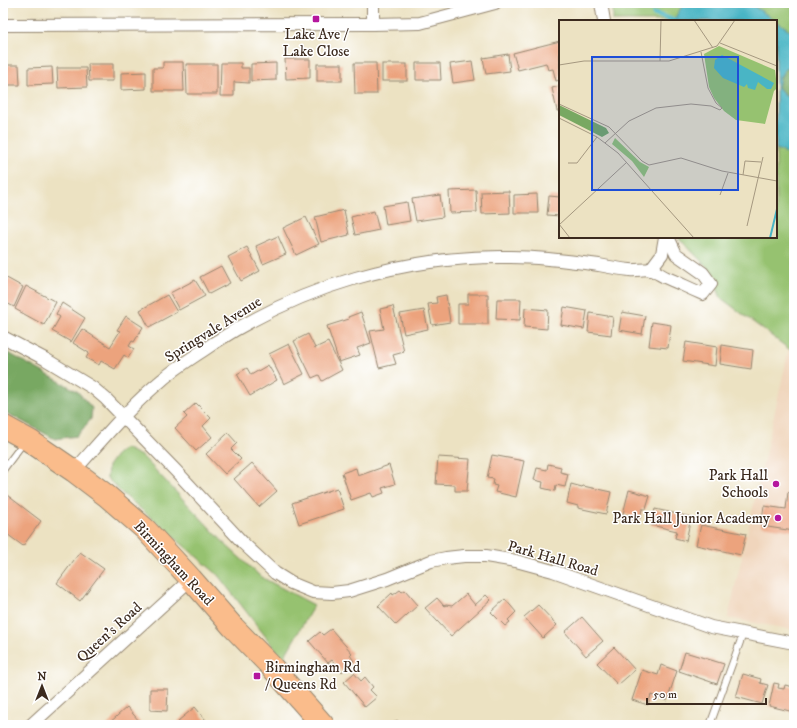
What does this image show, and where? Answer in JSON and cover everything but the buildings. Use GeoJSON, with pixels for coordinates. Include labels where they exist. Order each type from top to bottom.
{"type":"FeatureCollection","features":[{"type":"Feature","properties":{"kind":"highway","name":"Birmingham Road"},"geometry":{"type":"LineString","coordinates":[[3,426],[26,439],[74,471],[107,496],[145,529],[323,725]]}},
{"type":"Feature","properties":{"kind":"street"},"geometry":{"type":"LineString","coordinates":[[373,3],[373,24]]}},
{"type":"Feature","properties":{"kind":"street"},"geometry":{"type":"LineString","coordinates":[[3,25],[420,23],[495,3]]}},
{"type":"Feature","properties":{"kind":"street"},"geometry":{"type":"LineString","coordinates":[[601,3],[604,20]]}},
{"type":"Feature","properties":{"kind":"street"},"geometry":{"type":"LineString","coordinates":[[650,270],[662,254],[665,238]]}},
{"type":"Feature","properties":{"kind":"street","name":"Springvale Avenue"},"geometry":{"type":"LineString","coordinates":[[74,471],[123,416],[162,380],[201,352],[258,317],[318,290],[382,271],[415,264],[479,257],[511,257],[574,261],[632,271],[650,270],[703,294],[711,284],[703,273],[676,254],[668,238]]}},
{"type":"Feature","properties":{"kind":"street"},"geometry":{"type":"LineString","coordinates":[[3,337],[45,359],[93,388],[123,416]]}},
{"type":"Feature","properties":{"kind":"street","name":"Park Hall Road"},"geometry":{"type":"LineString","coordinates":[[123,416],[244,544],[275,573],[291,583],[313,592],[332,593],[350,591],[387,579],[431,561],[464,556],[486,556],[516,561],[553,571],[712,628],[794,643]]}},
{"type":"Feature","properties":{"kind":"street","name":"Queen's Road"},"geometry":{"type":"LineString","coordinates":[[31,725],[191,579]]}},
{"type":"Feature","properties":{"kind":"lane"},"geometry":{"type":"LineString","coordinates":[[3,470],[26,439]]}},
{"type":"Feature","properties":{"kind":"lane"},"geometry":{"type":"LineString","coordinates":[[710,725],[743,634]]}},
{"type":"Feature","properties":{"kind":"shaded area","name":"Park Hall Schools"},"geometry":{"type":"Polygon","coordinates":[[[789,349],[794,350],[794,630],[728,618],[789,349]]]}},
{"type":"Feature","properties":{"kind":"green space"},"geometry":{"type":"Polygon","coordinates":[[[613,3],[794,3],[794,350],[789,349],[721,298],[710,270],[679,238],[777,238],[777,20],[613,20],[613,3]]]}},
{"type":"Feature","properties":{"kind":"green space"},"geometry":{"type":"Polygon","coordinates":[[[794,67],[793,100],[784,95],[778,87],[780,77],[785,69],[794,67]]]}},
{"type":"Feature","properties":{"kind":"green space"},"geometry":{"type":"Polygon","coordinates":[[[3,350],[77,391],[92,408],[91,419],[77,436],[55,439],[3,411],[3,350]]]}},
{"type":"Feature","properties":{"kind":"green space"},"geometry":{"type":"Polygon","coordinates":[[[125,448],[143,457],[227,546],[261,577],[314,605],[283,659],[217,574],[122,493],[107,478],[108,466],[116,455],[125,448]]]}},
{"type":"Feature","properties":{"kind":"water"},"geometry":{"type":"Polygon","coordinates":[[[684,3],[749,3],[774,20],[674,20],[684,3]]]}},
{"type":"Feature","properties":{"kind":"water"},"geometry":{"type":"Polygon","coordinates":[[[777,22],[794,33],[794,67],[785,69],[780,77],[778,87],[784,95],[794,100],[794,156],[777,149],[777,22]]]}},
{"type":"Feature","properties":{"kind":"waterway"},"geometry":{"type":"LineString","coordinates":[[654,14],[673,20]]}},
{"type":"Feature","properties":{"kind":"place","name":"Lake Ave / Lake Close"},"geometry":{"type":"Point","coordinates":[316,19]}},
{"type":"Feature","properties":{"kind":"place","name":"Park Hall Schools"},"geometry":{"type":"Point","coordinates":[776,484]}},
{"type":"Feature","properties":{"kind":"place","name":"Park Hall Junior Academy"},"geometry":{"type":"Point","coordinates":[778,518]}},
{"type":"Feature","properties":{"kind":"place","name":"Birmingham Rd / Queens Rd"},"geometry":{"type":"Point","coordinates":[257,676]}}]}
